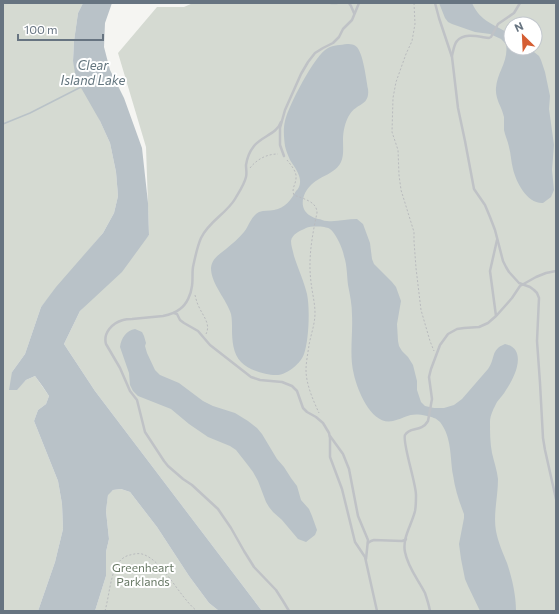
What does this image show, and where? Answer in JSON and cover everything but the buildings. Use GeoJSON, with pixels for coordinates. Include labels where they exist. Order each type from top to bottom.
{"type":"FeatureCollection","features":[{"type":"Feature","properties":{"kind":"lane"},"geometry":{"type":"LineString","coordinates":[[332,3],[337,3]]}},
{"type":"Feature","properties":{"kind":"lane"},"geometry":{"type":"LineString","coordinates":[[349,3],[354,14]]}},
{"type":"Feature","properties":{"kind":"lane"},"geometry":{"type":"LineString","coordinates":[[289,611],[276,590],[254,567],[218,509],[164,461],[145,432],[137,400],[130,391],[105,340],[109,329],[124,319],[164,316],[180,309],[185,304],[192,286],[193,268],[201,238],[215,219],[232,204],[246,176],[246,163],[253,148],[262,138],[277,130],[295,86],[308,62],[318,50],[339,37],[343,28],[352,20],[359,3]]}},
{"type":"Feature","properties":{"kind":"lane"},"geometry":{"type":"LineString","coordinates":[[435,3],[452,57],[458,108],[474,189],[487,211],[495,230],[506,267],[515,279],[534,290],[539,298],[537,341],[543,438],[556,499]]}},
{"type":"Feature","properties":{"kind":"lane"},"geometry":{"type":"LineString","coordinates":[[452,57],[457,40],[467,36],[492,37],[498,24],[514,13],[520,3]]}},
{"type":"Feature","properties":{"kind":"lane"},"geometry":{"type":"LineString","coordinates":[[281,122],[279,140],[284,156]]}},
{"type":"Feature","properties":{"kind":"lane"},"geometry":{"type":"LineString","coordinates":[[496,316],[490,271],[497,238]]}},
{"type":"Feature","properties":{"kind":"lane"},"geometry":{"type":"LineString","coordinates":[[430,611],[425,594],[412,572],[404,549],[415,511],[416,495],[414,478],[405,447],[404,438],[410,431],[421,429],[428,422],[432,399],[429,377],[440,345],[448,334],[457,329],[479,327],[488,323],[512,298],[520,286],[536,277],[555,271]]}},
{"type":"Feature","properties":{"kind":"lane"},"geometry":{"type":"LineString","coordinates":[[173,313],[177,314],[180,320],[184,323],[198,331],[210,345],[251,377],[260,380],[282,382],[292,386],[297,391],[303,408],[323,423],[346,460],[358,516],[367,538],[368,543],[366,560]]}},
{"type":"Feature","properties":{"kind":"lane"},"geometry":{"type":"LineString","coordinates":[[329,434],[330,457],[342,489],[355,542],[366,560],[377,611]]}},
{"type":"Feature","properties":{"kind":"lane"},"geometry":{"type":"LineString","coordinates":[[367,538],[372,541]]}},
{"type":"Feature","properties":{"kind":"lane"},"geometry":{"type":"LineString","coordinates":[[368,543],[383,540],[402,541],[406,538]]}},
{"type":"Feature","properties":{"kind":"lane"},"geometry":{"type":"LineString","coordinates":[[402,541],[405,544]]}},
{"type":"Feature","properties":{"kind":"path"},"geometry":{"type":"LineString","coordinates":[[414,3],[415,24],[412,41],[396,82],[393,98],[392,132],[398,150],[401,190],[414,232],[416,268],[421,310],[436,357]]}},
{"type":"Feature","properties":{"kind":"path"},"geometry":{"type":"LineString","coordinates":[[246,176],[255,162],[263,157],[274,154],[284,156],[296,175],[292,191],[294,194],[312,203],[317,208],[310,250],[311,282],[315,311],[306,370],[308,384],[319,415]]}},
{"type":"Feature","properties":{"kind":"path"},"geometry":{"type":"LineString","coordinates":[[195,293],[198,305],[208,323],[208,330],[204,338]]}},
{"type":"Feature","properties":{"kind":"path"},"geometry":{"type":"LineString","coordinates":[[105,611],[117,565],[128,555],[135,554],[148,556],[159,565],[184,598],[197,611]]}},
{"type":"Feature","properties":{"kind":"green space"},"geometry":{"type":"Polygon","coordinates":[[[3,3],[83,3],[78,13],[73,61],[110,143],[116,172],[118,196],[114,213],[103,233],[41,307],[25,354],[12,372],[17,389],[26,380],[35,376],[49,396],[46,404],[38,410],[34,421],[58,481],[62,504],[63,529],[55,562],[38,611],[3,611],[3,3]]]}},
{"type":"Feature","properties":{"kind":"green space"},"geometry":{"type":"Polygon","coordinates":[[[193,3],[556,3],[556,611],[262,611],[95,391],[64,344],[80,311],[149,235],[146,147],[118,53],[157,7],[184,7],[193,3]]]}},
{"type":"Feature","properties":{"kind":"green space","name":"Greenheart Parklands"},"geometry":{"type":"Polygon","coordinates":[[[121,489],[130,492],[157,527],[189,576],[209,603],[219,611],[95,611],[106,576],[106,552],[109,539],[106,511],[108,494],[113,490],[121,489]]]}},
{"type":"Feature","properties":{"kind":"water","name":"Clear Island Lake"},"geometry":{"type":"Polygon","coordinates":[[[83,3],[112,3],[105,23],[104,47],[110,70],[124,98],[142,148],[148,203],[149,235],[122,272],[80,311],[64,344],[95,391],[262,611],[219,611],[209,603],[189,576],[157,527],[130,492],[121,489],[113,490],[108,495],[106,511],[109,539],[106,552],[106,576],[95,611],[38,611],[55,562],[63,529],[62,504],[58,481],[34,421],[38,410],[46,404],[49,396],[35,376],[26,380],[17,390],[9,390],[12,372],[25,354],[41,307],[56,287],[103,233],[114,213],[118,196],[116,172],[110,143],[100,121],[76,79],[73,61],[74,41],[78,13],[83,3]]]}},
{"type":"Feature","properties":{"kind":"water"},"geometry":{"type":"Polygon","coordinates":[[[439,3],[472,3],[484,19],[503,30],[503,41],[490,34],[475,32],[452,24],[445,18],[439,3]]]}},
{"type":"Feature","properties":{"kind":"water"},"geometry":{"type":"Polygon","coordinates":[[[347,44],[354,45],[360,52],[368,89],[367,99],[353,110],[347,120],[343,134],[343,154],[341,162],[332,172],[316,181],[309,187],[304,195],[304,208],[309,215],[318,219],[331,221],[357,219],[363,224],[370,243],[374,264],[396,287],[401,301],[397,324],[399,346],[413,365],[417,381],[417,390],[421,402],[425,406],[444,408],[454,405],[462,399],[488,369],[495,352],[500,346],[505,344],[512,347],[516,351],[518,364],[516,371],[491,414],[490,438],[498,479],[495,518],[496,531],[512,581],[516,611],[480,611],[465,579],[459,544],[464,514],[455,485],[449,441],[440,422],[432,417],[421,415],[409,416],[393,421],[385,421],[372,413],[359,390],[356,382],[351,353],[352,311],[346,263],[341,247],[330,229],[325,227],[308,227],[293,236],[291,241],[294,256],[307,294],[308,307],[308,333],[306,348],[300,361],[294,368],[286,373],[269,375],[248,368],[238,359],[236,355],[233,342],[231,314],[216,286],[212,274],[211,268],[214,259],[246,230],[250,221],[256,214],[261,211],[278,209],[290,200],[299,188],[299,176],[290,160],[285,146],[284,127],[287,114],[296,93],[316,60],[328,48],[347,44]]]}},
{"type":"Feature","properties":{"kind":"water"},"geometry":{"type":"Polygon","coordinates":[[[506,56],[539,56],[545,72],[550,96],[549,109],[554,145],[552,170],[554,190],[551,197],[543,203],[532,200],[527,196],[514,174],[510,150],[504,130],[504,117],[496,92],[498,77],[506,56]]]}},
{"type":"Feature","properties":{"kind":"water"},"geometry":{"type":"Polygon","coordinates":[[[135,329],[142,332],[146,343],[145,346],[147,353],[155,370],[160,375],[179,383],[203,401],[235,413],[257,428],[297,486],[301,500],[309,509],[312,516],[317,530],[315,535],[306,542],[298,539],[269,507],[253,472],[236,450],[208,437],[171,409],[138,396],[133,391],[130,385],[129,373],[120,347],[125,335],[129,331],[135,329]]]}},
{"type":"Feature","properties":{"kind":"waterway","name":"Clear Island Lake"},"geometry":{"type":"LineString","coordinates":[[3,124],[30,113],[81,87]]}}]}
